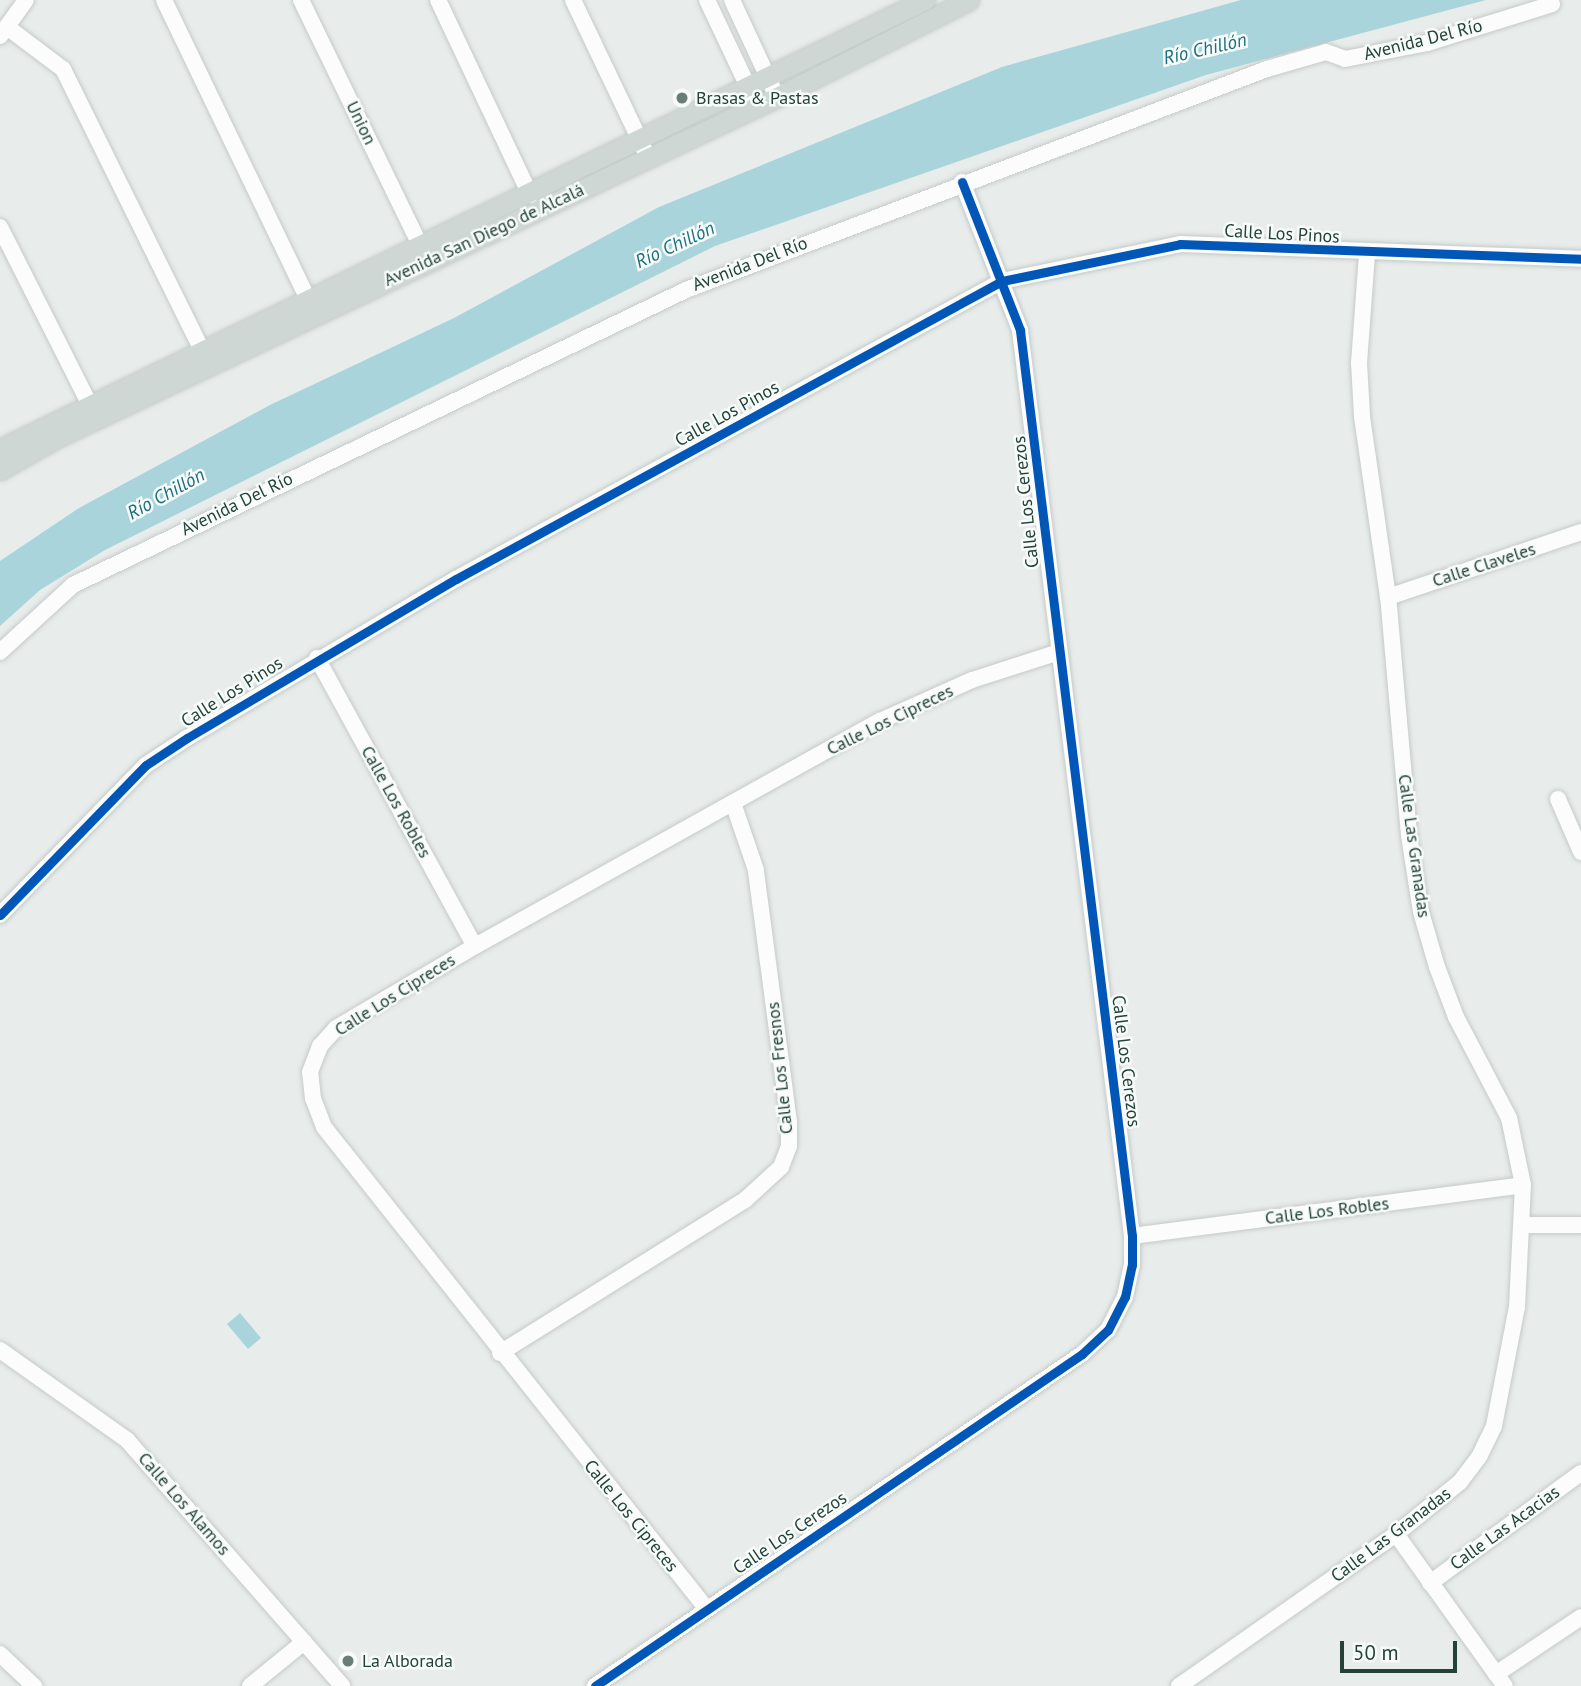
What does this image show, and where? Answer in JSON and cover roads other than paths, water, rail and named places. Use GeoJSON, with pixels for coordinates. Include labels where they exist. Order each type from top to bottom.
{"type":"FeatureCollection","features":[{"type":"Feature","properties":{"kind":"main road","name":"Avenida San Diego de Alcalá"},"geometry":{"type":"LineString","coordinates":[[0,470],[206,358],[643,149],[748,86],[925,0]]}},
{"type":"Feature","properties":{"kind":"main road","name":"Avenida San Diego de Alcalá"},"geometry":{"type":"LineString","coordinates":[[312,307],[421,247],[530,195],[757,106],[968,0]]}},
{"type":"Feature","properties":{"kind":"main road","name":"Avenida San Diego de Alcalá"},"geometry":{"type":"LineString","coordinates":[[0,449],[90,405],[206,358]]}},
{"type":"Feature","properties":{"kind":"street"},"geometry":{"type":"LineString","coordinates":[[26,0],[3,31],[63,69],[206,358]]}},
{"type":"Feature","properties":{"kind":"street"},"geometry":{"type":"LineString","coordinates":[[164,0],[312,307]]}},
{"type":"Feature","properties":{"kind":"street","name":"Union"},"geometry":{"type":"LineString","coordinates":[[301,0],[421,247]]}},
{"type":"Feature","properties":{"kind":"street"},"geometry":{"type":"LineString","coordinates":[[438,0],[530,195]]}},
{"type":"Feature","properties":{"kind":"street"},"geometry":{"type":"LineString","coordinates":[[573,0],[643,149]]}},
{"type":"Feature","properties":{"kind":"street"},"geometry":{"type":"LineString","coordinates":[[707,0],[757,106]]}},
{"type":"Feature","properties":{"kind":"street"},"geometry":{"type":"LineString","coordinates":[[732,0],[777,97]]}},
{"type":"Feature","properties":{"kind":"street","name":"Avenida Del Río"},"geometry":{"type":"LineString","coordinates":[[0,652],[73,584],[374,436],[685,289],[962,182],[1267,69],[1326,52],[1345,59],[1427,43],[1552,4]]}},
{"type":"Feature","properties":{"kind":"street","name":"Calle Los Cerezos"},"geometry":{"type":"LineString","coordinates":[[596,1686],[706,1608],[1082,1354],[1108,1330],[1125,1297],[1132,1265],[1132,1237],[1020,330],[962,182]]}},
{"type":"Feature","properties":{"kind":"street"},"geometry":{"type":"LineString","coordinates":[[0,226],[90,405]]}},
{"type":"Feature","properties":{"kind":"street","name":"Calle Los Pinos"},"geometry":{"type":"LineString","coordinates":[[0,915],[146,765],[317,658],[1002,281],[1180,244],[1581,259]]}},
{"type":"Feature","properties":{"kind":"street","name":"Calle Las Granadas"},"geometry":{"type":"LineString","coordinates":[[1179,1686],[1396,1534],[1460,1482],[1494,1426],[1517,1307],[1524,1224],[1523,1185],[1509,1118],[1456,1017],[1421,912],[1409,835],[1388,597],[1362,416],[1359,363],[1367,253]]}},
{"type":"Feature","properties":{"kind":"street","name":"Calle Claveles"},"geometry":{"type":"LineString","coordinates":[[1388,597],[1581,532]]}},
{"type":"Feature","properties":{"kind":"street","name":"Calle Los Cipreces"},"geometry":{"type":"LineString","coordinates":[[706,1608],[500,1353],[324,1127],[313,1099],[310,1072],[320,1046],[336,1028],[475,946],[910,706],[1010,666],[1059,652]]}},
{"type":"Feature","properties":{"kind":"street","name":"Calle Los Robles"},"geometry":{"type":"LineString","coordinates":[[317,658],[475,946]]}},
{"type":"Feature","properties":{"kind":"street"},"geometry":{"type":"LineString","coordinates":[[1558,799],[1581,852]]}},
{"type":"Feature","properties":{"kind":"street","name":"Calle Los Fresnos"},"geometry":{"type":"LineString","coordinates":[[500,1353],[745,1200],[780,1167],[789,1146],[789,1122],[756,870],[733,803]]}},
{"type":"Feature","properties":{"kind":"street","name":"Calle Los Robles"},"geometry":{"type":"LineString","coordinates":[[1132,1237],[1523,1185]]}},
{"type":"Feature","properties":{"kind":"street"},"geometry":{"type":"LineString","coordinates":[[1524,1224],[1581,1225]]}},
{"type":"Feature","properties":{"kind":"street","name":"Calle Los Alamos"},"geometry":{"type":"LineString","coordinates":[[0,1350],[127,1440],[342,1686]]}},
{"type":"Feature","properties":{"kind":"street","name":"Calle Las Acacias"},"geometry":{"type":"LineString","coordinates":[[1430,1583],[1579,1478]]}},
{"type":"Feature","properties":{"kind":"street"},"geometry":{"type":"LineString","coordinates":[[1396,1534],[1500,1680],[1581,1618]]}},
{"type":"Feature","properties":{"kind":"street"},"geometry":{"type":"LineString","coordinates":[[250,1686],[304,1642]]}},
{"type":"Feature","properties":{"kind":"street"},"geometry":{"type":"LineString","coordinates":[[0,1654],[34,1686]]}},
{"type":"Feature","properties":{"kind":"water","name":"Río Chillón"},"geometry":{"type":"Polygon","coordinates":[[[1241,0],[1486,0],[1206,75],[715,246],[105,550],[40,590],[0,626],[0,561],[79,508],[270,405],[454,318],[659,207],[1002,67],[1241,0]]]}},
{"type":"Feature","properties":{"kind":"water"},"geometry":{"type":"Polygon","coordinates":[[[240,1313],[261,1338],[248,1349],[227,1324],[240,1313]]]}},
{"type":"Feature","properties":{"kind":"place","name":"Brasas & Pastas"},"geometry":{"type":"Point","coordinates":[682,98]}},
{"type":"Feature","properties":{"kind":"place","name":"La Alborada"},"geometry":{"type":"Point","coordinates":[348,1661]}}]}
